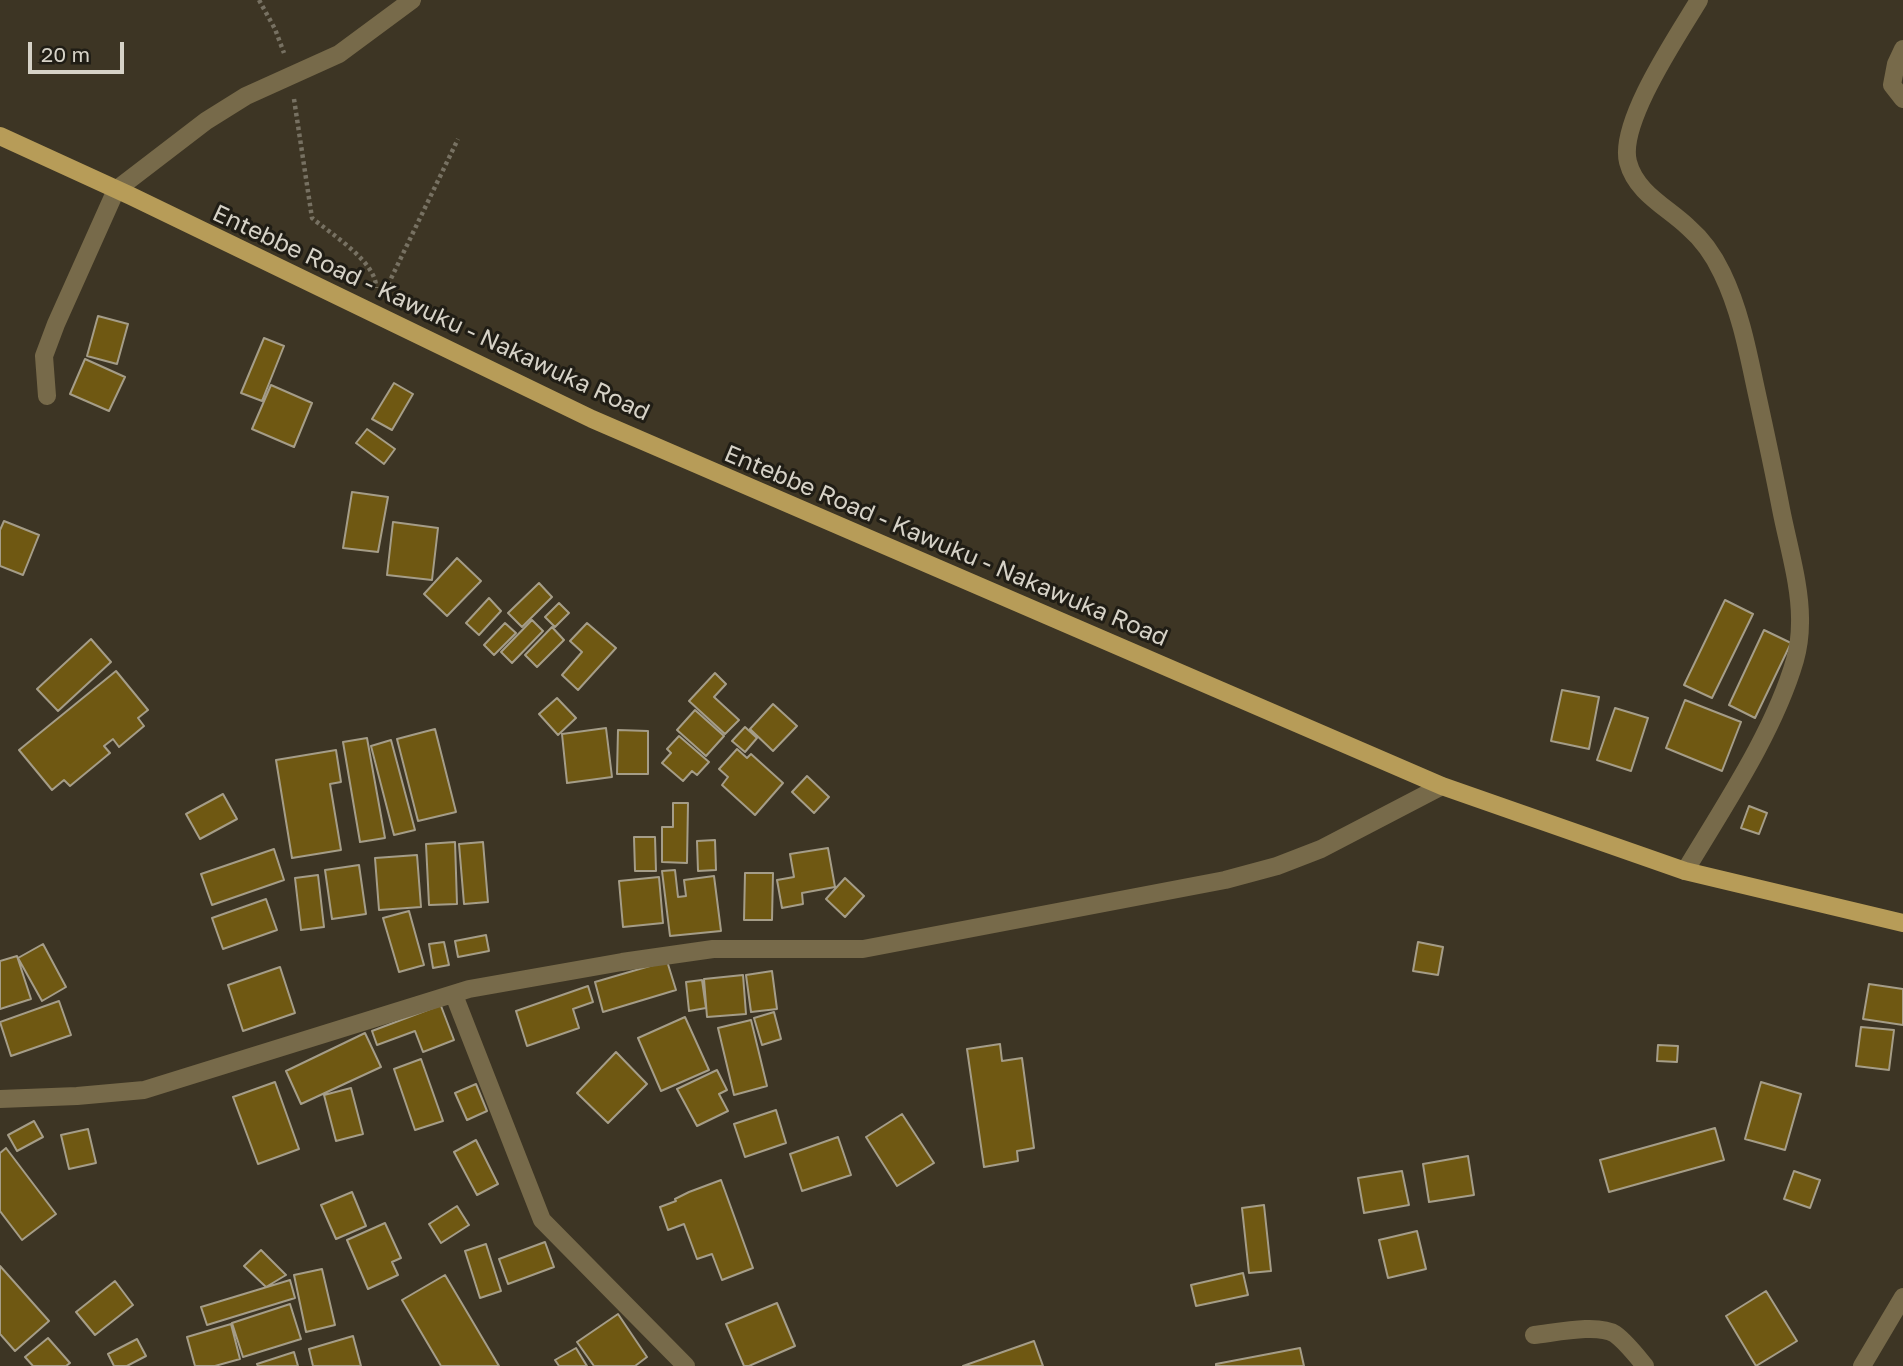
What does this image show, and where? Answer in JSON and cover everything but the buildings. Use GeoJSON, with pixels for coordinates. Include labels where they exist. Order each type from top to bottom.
{"type":"FeatureCollection","features":[{"type":"Feature","properties":{"kind":"main road","name":"Entebbe Road - Kawuku - Nakawuka Road"},"geometry":{"type":"LineString","coordinates":[[0,136],[592,419],[1442,786],[1685,871],[1903,923]]}},
{"type":"Feature","properties":{"kind":"street"},"geometry":{"type":"LineString","coordinates":[[47,396],[44,356],[55,324],[116,190],[206,121],[246,96],[339,54],[412,0]]}},
{"type":"Feature","properties":{"kind":"street"},"geometry":{"type":"LineString","coordinates":[[1685,871],[1745,770],[1777,707],[1795,659],[1801,624],[1795,579],[1748,348],[1729,287],[1713,255],[1688,227],[1650,197],[1635,178],[1628,162],[1627,148],[1633,122],[1651,81],[1699,0]]}},
{"type":"Feature","properties":{"kind":"street"},"geometry":{"type":"LineString","coordinates":[[1903,49],[1896,64],[1892,85],[1903,99]]}},
{"type":"Feature","properties":{"kind":"street"},"geometry":{"type":"LineString","coordinates":[[0,1099],[144,1090],[469,989],[713,949],[863,949],[1225,880],[1277,866],[1321,849],[1442,786]]}},
{"type":"Feature","properties":{"kind":"street"},"geometry":{"type":"LineString","coordinates":[[454,995],[542,1220],[686,1366]]}},
{"type":"Feature","properties":{"kind":"street"},"geometry":{"type":"LineString","coordinates":[[1863,1366],[1903,1297]]}},
{"type":"Feature","properties":{"kind":"street"},"geometry":{"type":"LineString","coordinates":[[1534,1335],[1595,1329],[1613,1332],[1645,1366]]}},
{"type":"Feature","properties":{"kind":"path"},"geometry":{"type":"LineString","coordinates":[[259,0],[275,29],[292,75],[312,218],[366,262],[376,280],[374,314]]}},
{"type":"Feature","properties":{"kind":"path"},"geometry":{"type":"LineString","coordinates":[[374,314],[458,139]]}}]}
